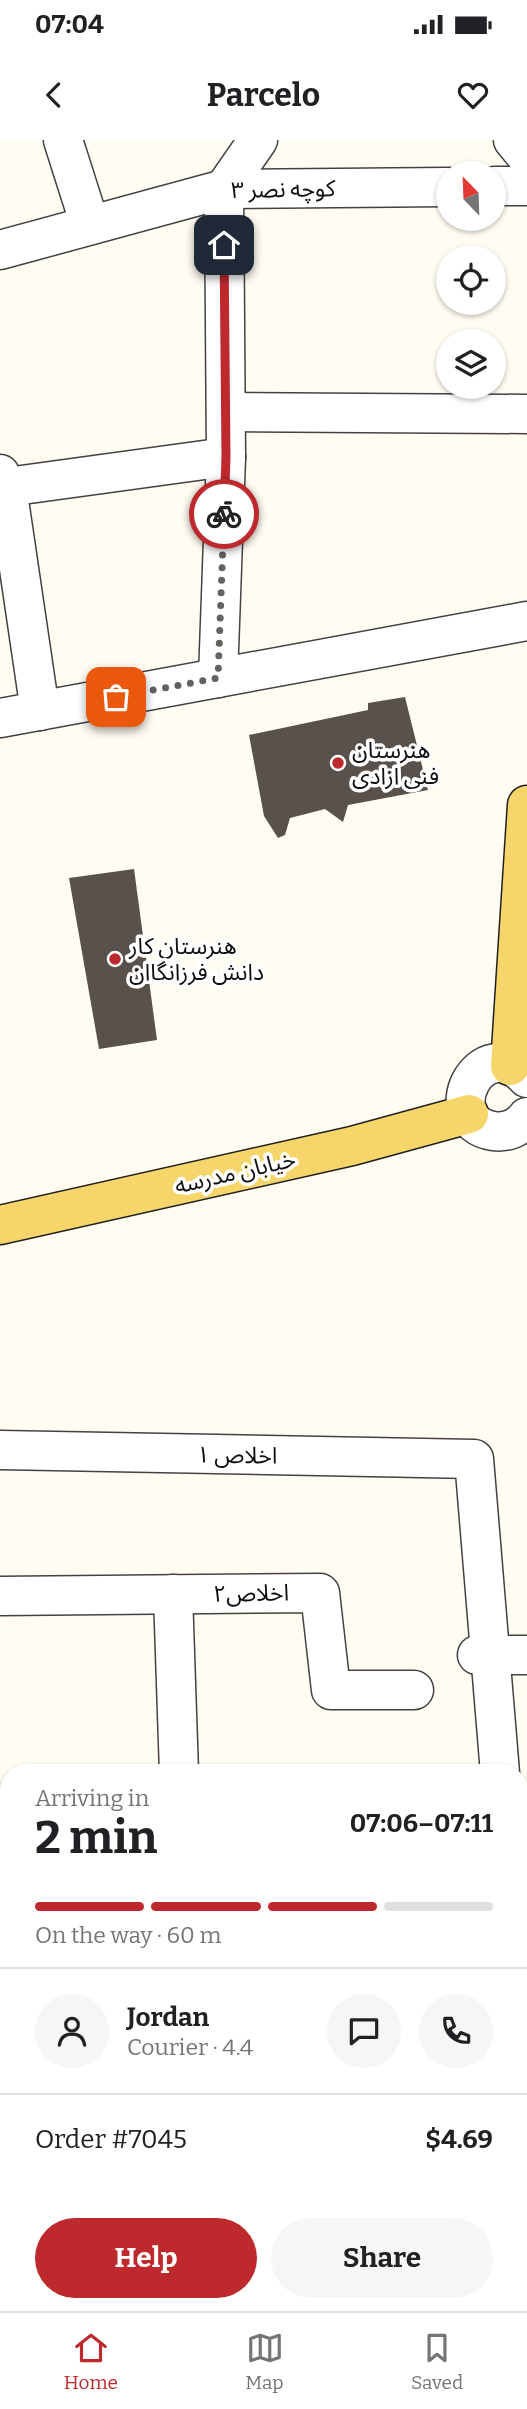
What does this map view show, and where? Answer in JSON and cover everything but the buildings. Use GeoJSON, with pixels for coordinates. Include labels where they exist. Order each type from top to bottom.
{"type":"FeatureCollection","features":[{"type":"Feature","properties":{"kind":"main road"},"geometry":{"type":"LineString","coordinates":[[518,1072],[527,805]]}},
{"type":"Feature","properties":{"kind":"main road","name":"خیابان مدرسه"},"geometry":{"type":"LineString","coordinates":[[0,1225],[352,1146],[469,1114]]}},
{"type":"Feature","properties":{"kind":"street"},"geometry":{"type":"LineString","coordinates":[[63,140],[90,225]]}},
{"type":"Feature","properties":{"kind":"street"},"geometry":{"type":"LineString","coordinates":[[218,678],[226,457],[224,189],[258,140]]}},
{"type":"Feature","properties":{"kind":"street"},"geometry":{"type":"LineString","coordinates":[[513,140],[527,157]]}},
{"type":"Feature","properties":{"kind":"street"},"geometry":{"type":"LineString","coordinates":[[506,186],[527,186]]}},
{"type":"Feature","properties":{"kind":"street","name":"کوچه نصر ۳"},"geometry":{"type":"LineString","coordinates":[[0,250],[224,189],[436,187]]}},
{"type":"Feature","properties":{"kind":"street"},"geometry":{"type":"LineString","coordinates":[[226,412],[527,414]]}},
{"type":"Feature","properties":{"kind":"street"},"geometry":{"type":"LineString","coordinates":[[40,711],[4,480],[226,457]]}},
{"type":"Feature","properties":{"kind":"street"},"geometry":{"type":"LineString","coordinates":[[0,718],[527,621]]}},
{"type":"Feature","properties":{"kind":"street"},"geometry":{"type":"LineString","coordinates":[[518,1072],[498,1064],[486,1066],[470,1081],[466,1104],[475,1122],[484,1129],[495,1132],[516,1128],[526,1120]]}},
{"type":"Feature","properties":{"kind":"street","name":"اخلاص ۱"},"geometry":{"type":"LineString","coordinates":[[0,1450],[474,1459],[498,1655]]}},
{"type":"Feature","properties":{"kind":"street","name":"اخلاص۲"},"geometry":{"type":"LineString","coordinates":[[0,1596],[320,1593],[331,1690],[414,1690]]}},
{"type":"Feature","properties":{"kind":"street"},"geometry":{"type":"LineString","coordinates":[[173,1594],[179,1764]]}},
{"type":"Feature","properties":{"kind":"street"},"geometry":{"type":"LineString","coordinates":[[498,1655],[499,1764]]}},
{"type":"Feature","properties":{"kind":"way so far"},"geometry":{"type":"LineString","coordinates":[[116,697],[218,678],[224,514]]}},
{"type":"Feature","properties":{"kind":"place","name":"هنرستان فنی ازادی"},"geometry":{"type":"Point","coordinates":[338,763]}},
{"type":"Feature","properties":{"kind":"place","name":"هنرستان کار دانش فرزانگاان"},"geometry":{"type":"Point","coordinates":[115,959]}},
{"type":"Feature","properties":{"kind":"route"},"geometry":{"type":"LineString","coordinates":[[224,245],[224,514]]}}]}
